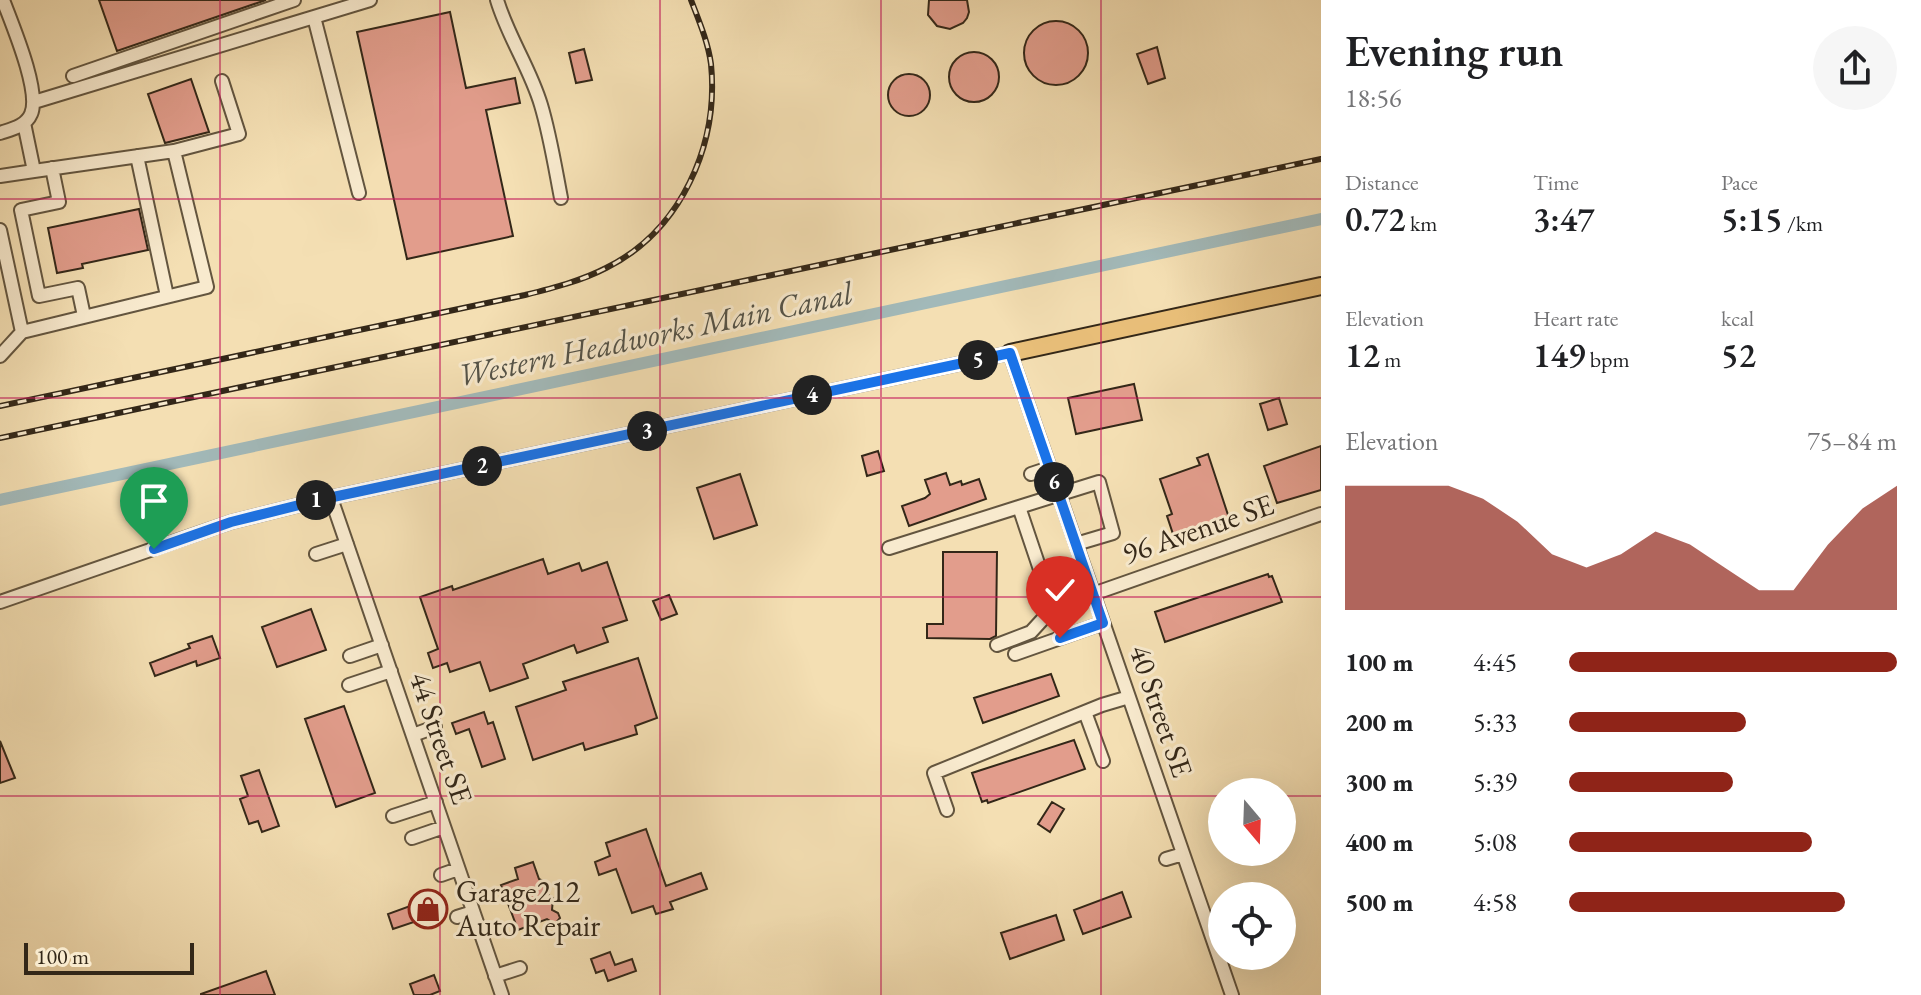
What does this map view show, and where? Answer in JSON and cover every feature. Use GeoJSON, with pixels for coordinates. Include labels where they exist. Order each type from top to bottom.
{"type":"FeatureCollection","features":[{"type":"Feature","properties":{"kind":"main road"},"geometry":{"type":"LineString","coordinates":[[1010,353],[1321,286]]}},
{"type":"Feature","properties":{"kind":"street"},"geometry":{"type":"LineString","coordinates":[[3,0],[28,72],[34,171]]}},
{"type":"Feature","properties":{"kind":"street"},"geometry":{"type":"LineString","coordinates":[[73,76],[294,0]]}},
{"type":"Feature","properties":{"kind":"street"},"geometry":{"type":"LineString","coordinates":[[0,133],[30,113],[370,0]]}},
{"type":"Feature","properties":{"kind":"street"},"geometry":{"type":"LineString","coordinates":[[497,0],[505,26],[542,106],[561,198]]}},
{"type":"Feature","properties":{"kind":"street"},"geometry":{"type":"LineString","coordinates":[[314,17],[359,193]]}},
{"type":"Feature","properties":{"kind":"street"},"geometry":{"type":"LineString","coordinates":[[0,176],[174,151],[239,134],[222,81]]}},
{"type":"Feature","properties":{"kind":"street"},"geometry":{"type":"LineString","coordinates":[[0,356],[22,332],[207,287],[174,151]]}},
{"type":"Feature","properties":{"kind":"street"},"geometry":{"type":"LineString","coordinates":[[137,156],[167,296]]}},
{"type":"Feature","properties":{"kind":"street"},"geometry":{"type":"LineString","coordinates":[[52,168],[59,202],[21,210],[39,296],[78,288],[84,316]]}},
{"type":"Feature","properties":{"kind":"street"},"geometry":{"type":"LineString","coordinates":[[0,230],[22,332]]}},
{"type":"Feature","properties":{"kind":"street"},"geometry":{"type":"LineString","coordinates":[[0,602],[231,522],[1010,353]]}},
{"type":"Feature","properties":{"kind":"street","name":"40 Street SE"},"geometry":{"type":"LineString","coordinates":[[1010,353],[1232,995]]}},
{"type":"Feature","properties":{"kind":"street"},"geometry":{"type":"LineString","coordinates":[[1031,474],[1049,468]]}},
{"type":"Feature","properties":{"kind":"street"},"geometry":{"type":"LineString","coordinates":[[889,548],[1099,482],[1113,533],[1076,544]]}},
{"type":"Feature","properties":{"kind":"street","name":"44 Street SE"},"geometry":{"type":"LineString","coordinates":[[331,498],[502,995]]}},
{"type":"Feature","properties":{"kind":"street"},"geometry":{"type":"LineString","coordinates":[[997,645],[1031,632],[1053,608],[1019,507]]}},
{"type":"Feature","properties":{"kind":"street","name":"96 Avenue SE"},"geometry":{"type":"LineString","coordinates":[[1053,608],[1321,514]]}},
{"type":"Feature","properties":{"kind":"street"},"geometry":{"type":"LineString","coordinates":[[316,554],[347,544]]}},
{"type":"Feature","properties":{"kind":"street"},"geometry":{"type":"LineString","coordinates":[[1015,654],[1103,623]]}},
{"type":"Feature","properties":{"kind":"street"},"geometry":{"type":"LineString","coordinates":[[350,656],[382,645]]}},
{"type":"Feature","properties":{"kind":"street"},"geometry":{"type":"LineString","coordinates":[[349,685],[391,671]]}},
{"type":"Feature","properties":{"kind":"street"},"geometry":{"type":"LineString","coordinates":[[947,810],[934,773],[1129,697]]}},
{"type":"Feature","properties":{"kind":"street"},"geometry":{"type":"LineString","coordinates":[[1085,712],[1103,761]]}},
{"type":"Feature","properties":{"kind":"street"},"geometry":{"type":"LineString","coordinates":[[413,735],[435,727]]}},
{"type":"Feature","properties":{"kind":"street"},"geometry":{"type":"LineString","coordinates":[[393,816],[436,802]]}},
{"type":"Feature","properties":{"kind":"street"},"geometry":{"type":"LineString","coordinates":[[412,838],[444,827]]}},
{"type":"Feature","properties":{"kind":"street"},"geometry":{"type":"LineString","coordinates":[[1166,859],[1183,854]]}},
{"type":"Feature","properties":{"kind":"street"},"geometry":{"type":"LineString","coordinates":[[441,875],[458,869]]}},
{"type":"Feature","properties":{"kind":"street"},"geometry":{"type":"LineString","coordinates":[[457,917],[473,912]]}},
{"type":"Feature","properties":{"kind":"street"},"geometry":{"type":"LineString","coordinates":[[495,976],[520,968]]}},
{"type":"Feature","properties":{"kind":"building"},"geometry":{"type":"Polygon","coordinates":[[[99,0],[266,0],[117,51],[99,0]]]}},
{"type":"Feature","properties":{"kind":"building"},"geometry":{"type":"Polygon","coordinates":[[[929,0],[967,0],[967,18],[950,29],[937,26],[928,15],[929,0]]]}},
{"type":"Feature","properties":{"kind":"building"},"geometry":{"type":"Polygon","coordinates":[[[450,12],[466,88],[515,78],[520,103],[486,110],[513,236],[407,259],[357,32],[450,12]]]}},
{"type":"Feature","properties":{"kind":"building"},"geometry":{"type":"Polygon","coordinates":[[[1056,21],[1079,30],[1088,53],[1079,76],[1056,85],[1033,76],[1024,53],[1033,30],[1056,21]]]}},
{"type":"Feature","properties":{"kind":"building"},"geometry":{"type":"Polygon","coordinates":[[[1157,47],[1165,78],[1148,84],[1137,54],[1157,47]]]}},
{"type":"Feature","properties":{"kind":"building"},"geometry":{"type":"Polygon","coordinates":[[[584,49],[592,80],[576,83],[569,53],[584,49]]]}},
{"type":"Feature","properties":{"kind":"building"},"geometry":{"type":"Polygon","coordinates":[[[974,52],[991,60],[999,77],[991,94],[974,102],[957,94],[949,77],[957,60],[974,52]]]}},
{"type":"Feature","properties":{"kind":"building"},"geometry":{"type":"Polygon","coordinates":[[[909,74],[924,80],[930,95],[924,110],[909,116],[894,110],[888,95],[894,80],[909,74]]]}},
{"type":"Feature","properties":{"kind":"building"},"geometry":{"type":"Polygon","coordinates":[[[191,79],[209,132],[165,143],[148,94],[191,79]]]}},
{"type":"Feature","properties":{"kind":"building"},"geometry":{"type":"Polygon","coordinates":[[[139,209],[148,250],[82,264],[83,268],[57,273],[48,228],[139,209]]]}},
{"type":"Feature","properties":{"kind":"building"},"geometry":{"type":"Polygon","coordinates":[[[1134,384],[1142,420],[1076,434],[1068,398],[1134,384]]]}},
{"type":"Feature","properties":{"kind":"building"},"geometry":{"type":"Polygon","coordinates":[[[1279,398],[1287,424],[1268,430],[1260,404],[1279,398]]]}},
{"type":"Feature","properties":{"kind":"building"},"geometry":{"type":"Polygon","coordinates":[[[1321,446],[1321,490],[1277,503],[1264,466],[1321,446]]]}},
{"type":"Feature","properties":{"kind":"building"},"geometry":{"type":"Polygon","coordinates":[[[878,451],[884,471],[867,476],[862,456],[878,451]]]}},
{"type":"Feature","properties":{"kind":"building"},"geometry":{"type":"Polygon","coordinates":[[[1208,454],[1230,521],[1175,540],[1167,516],[1172,514],[1160,479],[1200,465],[1197,458],[1208,454]]]}},
{"type":"Feature","properties":{"kind":"building"},"geometry":{"type":"Polygon","coordinates":[[[946,473],[950,485],[961,481],[962,485],[979,479],[986,499],[909,526],[902,506],[925,498],[930,494],[925,480],[946,473]]]}},
{"type":"Feature","properties":{"kind":"building"},"geometry":{"type":"Polygon","coordinates":[[[740,474],[757,525],[714,539],[697,488],[740,474]]]}},
{"type":"Feature","properties":{"kind":"building"},"geometry":{"type":"Polygon","coordinates":[[[943,552],[997,552],[996,636],[990,639],[927,638],[927,624],[943,624],[943,552]]]}},
{"type":"Feature","properties":{"kind":"building"},"geometry":{"type":"Polygon","coordinates":[[[543,559],[548,574],[579,563],[582,571],[607,562],[627,620],[603,628],[608,642],[577,653],[574,645],[523,664],[528,678],[490,691],[480,662],[450,672],[447,663],[433,668],[428,653],[438,649],[420,597],[452,586],[453,590],[543,559]]]}},
{"type":"Feature","properties":{"kind":"building"},"geometry":{"type":"Polygon","coordinates":[[[1268,574],[1272,576],[1282,602],[1165,642],[1155,612],[1268,574]]]}},
{"type":"Feature","properties":{"kind":"building"},"geometry":{"type":"Polygon","coordinates":[[[669,595],[677,614],[661,620],[653,601],[669,595]]]}},
{"type":"Feature","properties":{"kind":"building"},"geometry":{"type":"Polygon","coordinates":[[[311,609],[326,650],[277,667],[262,627],[311,609]]]}},
{"type":"Feature","properties":{"kind":"building"},"geometry":{"type":"Polygon","coordinates":[[[212,636],[220,658],[197,666],[196,661],[155,676],[150,663],[212,636]]]}},
{"type":"Feature","properties":{"kind":"building"},"geometry":{"type":"Polygon","coordinates":[[[638,658],[657,718],[635,726],[637,734],[585,750],[583,743],[533,760],[516,707],[566,690],[563,682],[638,658]]]}},
{"type":"Feature","properties":{"kind":"building"},"geometry":{"type":"Polygon","coordinates":[[[1051,674],[1059,696],[983,723],[974,698],[1051,674]]]}},
{"type":"Feature","properties":{"kind":"building"},"geometry":{"type":"Polygon","coordinates":[[[344,706],[375,793],[336,807],[305,719],[344,706]]]}},
{"type":"Feature","properties":{"kind":"building"},"geometry":{"type":"Polygon","coordinates":[[[484,712],[488,724],[493,722],[505,759],[482,767],[469,729],[456,734],[452,723],[484,712]]]}},
{"type":"Feature","properties":{"kind":"building"},"geometry":{"type":"Polygon","coordinates":[[[1074,740],[1085,769],[988,803],[987,800],[982,802],[972,773],[1074,740]]]}},
{"type":"Feature","properties":{"kind":"building"},"geometry":{"type":"Polygon","coordinates":[[[0,741],[15,778],[0,783],[0,741]]]}},
{"type":"Feature","properties":{"kind":"building"},"geometry":{"type":"Polygon","coordinates":[[[259,770],[279,826],[262,832],[258,821],[249,824],[240,799],[248,796],[241,776],[259,770]]]}},
{"type":"Feature","properties":{"kind":"building"},"geometry":{"type":"Polygon","coordinates":[[[1052,802],[1064,809],[1050,832],[1038,824],[1052,802]]]}},
{"type":"Feature","properties":{"kind":"building"},"geometry":{"type":"Polygon","coordinates":[[[646,829],[666,886],[701,873],[707,889],[670,902],[673,909],[656,914],[653,906],[632,913],[616,869],[599,875],[595,862],[610,856],[606,843],[646,829]]]}},
{"type":"Feature","properties":{"kind":"building"},"geometry":{"type":"Polygon","coordinates":[[[533,862],[539,879],[549,884],[547,894],[553,898],[552,910],[560,918],[555,924],[547,919],[518,930],[501,885],[518,879],[515,868],[533,862]]]}},
{"type":"Feature","properties":{"kind":"building"},"geometry":{"type":"Polygon","coordinates":[[[1122,892],[1131,917],[1083,934],[1074,910],[1122,892]]]}},
{"type":"Feature","properties":{"kind":"building"},"geometry":{"type":"Polygon","coordinates":[[[432,898],[438,914],[393,929],[388,914],[432,898]]]}},
{"type":"Feature","properties":{"kind":"building"},"geometry":{"type":"Polygon","coordinates":[[[1056,915],[1064,940],[1010,959],[1001,933],[1056,915]]]}},
{"type":"Feature","properties":{"kind":"building"},"geometry":{"type":"Polygon","coordinates":[[[610,952],[615,965],[632,959],[636,971],[608,981],[604,970],[596,973],[591,959],[610,952]]]}},
{"type":"Feature","properties":{"kind":"building"},"geometry":{"type":"Polygon","coordinates":[[[266,971],[275,995],[201,995],[201,994],[266,971]]]}},
{"type":"Feature","properties":{"kind":"building"},"geometry":{"type":"Polygon","coordinates":[[[434,975],[440,991],[430,995],[414,995],[410,984],[434,975]]]}},
{"type":"Feature","properties":{"kind":"waterway","name":"Western Headworks Main Canal"},"geometry":{"type":"LineString","coordinates":[[0,500],[1321,219]]}},
{"type":"Feature","properties":{"kind":"railway"},"geometry":{"type":"LineString","coordinates":[[0,406],[525,295],[606,268],[632,252],[655,232],[690,182],[701,154],[709,125],[711,64],[691,0]]}},
{"type":"Feature","properties":{"kind":"railway"},"geometry":{"type":"LineString","coordinates":[[0,438],[1321,159]]}},
{"type":"Feature","properties":{"kind":"place","name":"Garage212 Auto Repair"},"geometry":{"type":"Point","coordinates":[428,909]}},
{"type":"Feature","properties":{"kind":"route"},"geometry":{"type":"LineString","coordinates":[[154,549],[231,522],[319,500],[1010,353],[1103,623],[1060,638]]}}]}
